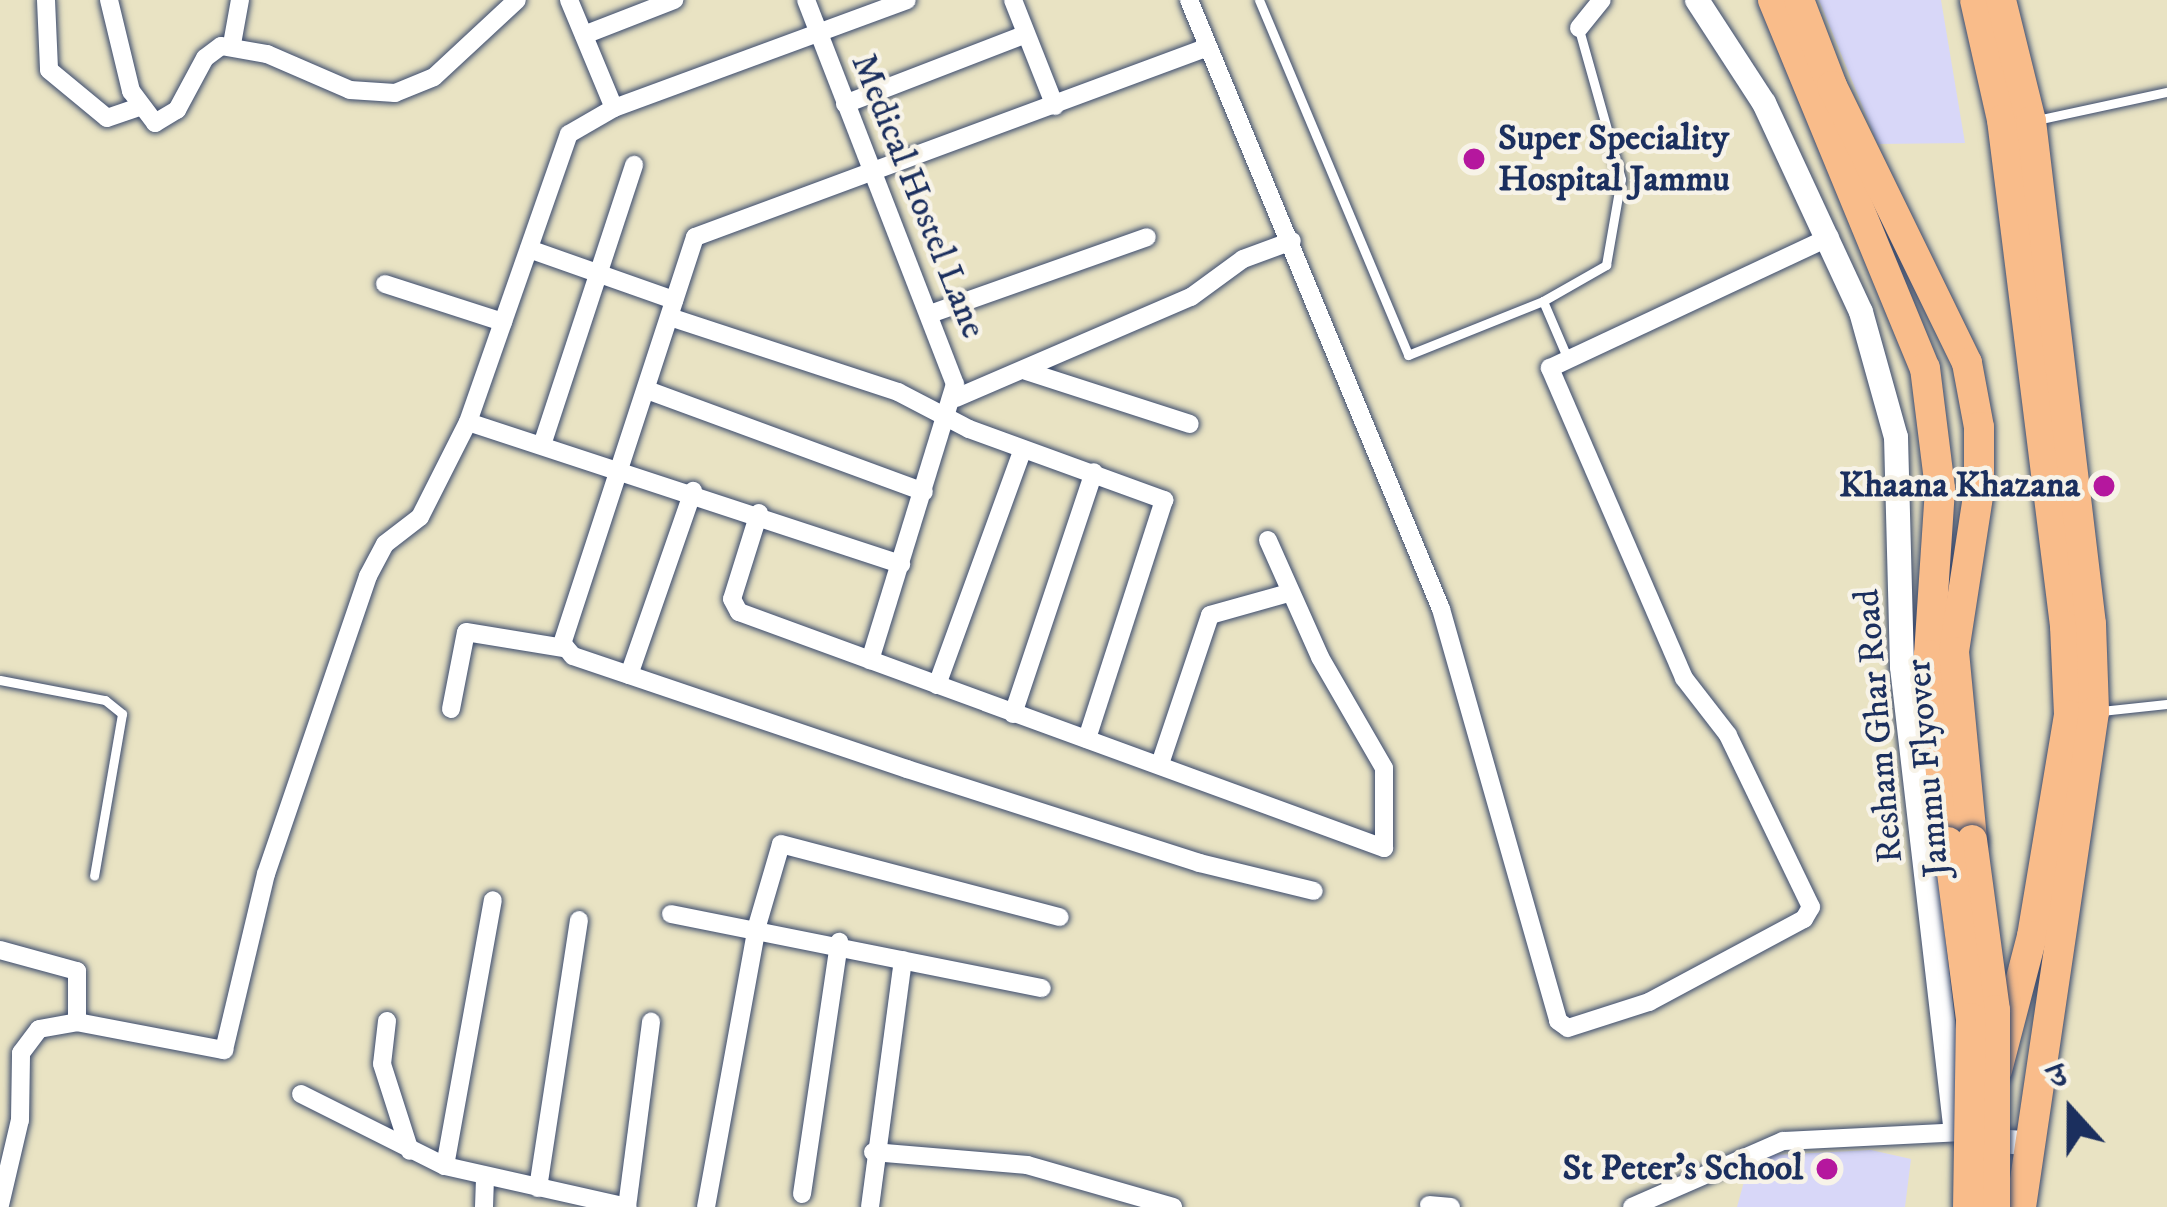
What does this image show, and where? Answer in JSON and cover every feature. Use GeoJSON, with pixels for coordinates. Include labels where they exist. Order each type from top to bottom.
{"type":"FeatureCollection","features":[{"type":"Feature","properties":{"kind":"main road","name":"Jammu Flyover"},"geometry":{"type":"LineString","coordinates":[[1773,0],[1925,368],[1938,429],[1929,655],[1971,1018],[1968,1207]]}},
{"type":"Feature","properties":{"kind":"main road","name":"Jammu Flyover"},"geometry":{"type":"LineString","coordinates":[[1799,0],[1966,363],[1979,427],[1979,490],[1954,652],[1995,1010],[1995,1207]]}},
{"type":"Feature","properties":{"kind":"main road"},"geometry":{"type":"LineString","coordinates":[[1953,1207],[1964,1136],[2008,1045],[2068,715],[2065,626],[2002,120],[1975,0]]}},
{"type":"Feature","properties":{"kind":"main road"},"geometry":{"type":"LineString","coordinates":[[2001,0],[2031,121],[2091,624],[2094,712],[2025,1143],[2021,1207]]}},
{"type":"Feature","properties":{"kind":"street"},"geometry":{"type":"LineString","coordinates":[[46,0],[49,70],[107,118],[139,106]]}},
{"type":"Feature","properties":{"kind":"street"},"geometry":{"type":"LineString","coordinates":[[109,0],[139,106],[162,122],[186,99],[205,58],[232,44],[350,90],[395,93],[434,76],[518,0]]}},
{"type":"Feature","properties":{"kind":"street"},"geometry":{"type":"LineString","coordinates":[[232,44],[240,0]]}},
{"type":"Feature","properties":{"kind":"street"},"geometry":{"type":"LineString","coordinates":[[569,0],[614,108]]}},
{"type":"Feature","properties":{"kind":"street"},"geometry":{"type":"LineString","coordinates":[[584,35],[674,0]]}},
{"type":"Feature","properties":{"kind":"street","name":"Medical Hostel Lane"},"geometry":{"type":"LineString","coordinates":[[806,0],[929,314],[956,398],[870,660]]}},
{"type":"Feature","properties":{"kind":"street"},"geometry":{"type":"LineString","coordinates":[[0,1205],[20,1120],[21,1054],[39,1029],[77,1022],[224,1050],[266,874],[368,576],[385,544],[420,517],[468,422],[558,151],[569,134],[614,108],[907,0]]}},
{"type":"Feature","properties":{"kind":"street"},"geometry":{"type":"LineString","coordinates":[[1013,0],[1054,106]]}},
{"type":"Feature","properties":{"kind":"street"},"geometry":{"type":"LineString","coordinates":[[1189,0],[1441,610],[1558,1021],[1575,1029],[1649,1001],[1804,919],[1811,907],[1728,735],[1684,678],[1549,377],[1567,357],[1830,237]]}},
{"type":"Feature","properties":{"kind":"street"},"geometry":{"type":"LineString","coordinates":[[1579,28],[1602,0]]}},
{"type":"Feature","properties":{"kind":"street","name":"Resham Ghar Road"},"geometry":{"type":"LineString","coordinates":[[1697,0],[1763,103],[1830,237],[1862,312],[1896,437],[1902,667],[1964,1136]]}},
{"type":"Feature","properties":{"kind":"street"},"geometry":{"type":"LineString","coordinates":[[845,104],[1026,34]]}},
{"type":"Feature","properties":{"kind":"street"},"geometry":{"type":"LineString","coordinates":[[564,648],[562,633],[647,390],[688,248],[705,230],[873,176],[1208,47]]}},
{"type":"Feature","properties":{"kind":"street"},"geometry":{"type":"LineString","coordinates":[[542,445],[634,165]]}},
{"type":"Feature","properties":{"kind":"street"},"geometry":{"type":"LineString","coordinates":[[929,314],[1147,237]]}},
{"type":"Feature","properties":{"kind":"street"},"geometry":{"type":"LineString","coordinates":[[956,398],[1026,371],[1292,241]]}},
{"type":"Feature","properties":{"kind":"street"},"geometry":{"type":"LineString","coordinates":[[529,249],[597,271],[672,308],[898,392],[1023,449],[1159,495],[1165,508],[1088,739]]}},
{"type":"Feature","properties":{"kind":"street"},"geometry":{"type":"LineString","coordinates":[[385,284],[503,322]]}},
{"type":"Feature","properties":{"kind":"street"},"geometry":{"type":"LineString","coordinates":[[1026,371],[1190,424]]}},
{"type":"Feature","properties":{"kind":"street"},"geometry":{"type":"LineString","coordinates":[[647,390],[924,492]]}},
{"type":"Feature","properties":{"kind":"street"},"geometry":{"type":"LineString","coordinates":[[468,422],[693,491],[901,564]]}},
{"type":"Feature","properties":{"kind":"street"},"geometry":{"type":"LineString","coordinates":[[938,685],[1023,449]]}},
{"type":"Feature","properties":{"kind":"street"},"geometry":{"type":"LineString","coordinates":[[1013,714],[1094,472]]}},
{"type":"Feature","properties":{"kind":"street"},"geometry":{"type":"LineString","coordinates":[[629,675],[693,491]]}},
{"type":"Feature","properties":{"kind":"street"},"geometry":{"type":"LineString","coordinates":[[759,513],[733,607],[1013,714],[1386,845],[1388,794],[1379,754],[1289,593],[1268,540]]}},
{"type":"Feature","properties":{"kind":"street"},"geometry":{"type":"LineString","coordinates":[[1160,764],[1210,615],[1289,593]]}},
{"type":"Feature","properties":{"kind":"street"},"geometry":{"type":"LineString","coordinates":[[451,709],[466,632],[564,648],[629,675],[1199,863],[1314,891]]}},
{"type":"Feature","properties":{"kind":"street"},"geometry":{"type":"LineString","coordinates":[[706,1207],[757,926],[777,848],[786,842],[922,887],[1060,916]]}},
{"type":"Feature","properties":{"kind":"street"},"geometry":{"type":"LineString","coordinates":[[445,1166],[494,900]]}},
{"type":"Feature","properties":{"kind":"street"},"geometry":{"type":"LineString","coordinates":[[671,914],[839,942],[1042,988]]}},
{"type":"Feature","properties":{"kind":"street"},"geometry":{"type":"LineString","coordinates":[[538,1188],[579,920]]}},
{"type":"Feature","properties":{"kind":"street"},"geometry":{"type":"LineString","coordinates":[[802,1193],[839,942]]}},
{"type":"Feature","properties":{"kind":"street"},"geometry":{"type":"LineString","coordinates":[[0,950],[77,971],[77,1022]]}},
{"type":"Feature","properties":{"kind":"street"},"geometry":{"type":"LineString","coordinates":[[870,1207],[903,960]]}},
{"type":"Feature","properties":{"kind":"street"},"geometry":{"type":"LineString","coordinates":[[387,1021],[380,1052],[410,1151]]}},
{"type":"Feature","properties":{"kind":"street"},"geometry":{"type":"LineString","coordinates":[[301,1094],[445,1166],[485,1179],[627,1207],[651,1022]]}},
{"type":"Feature","properties":{"kind":"street"},"geometry":{"type":"LineString","coordinates":[[1632,1207],[1783,1141],[1964,1136],[2025,1143]]}},
{"type":"Feature","properties":{"kind":"street"},"geometry":{"type":"LineString","coordinates":[[874,1152],[1027,1165],[1173,1207]]}},
{"type":"Feature","properties":{"kind":"street"},"geometry":{"type":"LineString","coordinates":[[484,1207],[485,1179]]}},
{"type":"Feature","properties":{"kind":"street"},"geometry":{"type":"LineString","coordinates":[[1430,1204],[1451,1207]]}},
{"type":"Feature","properties":{"kind":"lane"},"geometry":{"type":"LineString","coordinates":[[1259,0],[1408,355],[1593,276],[1614,250],[1621,179],[1576,42],[1579,28]]}},
{"type":"Feature","properties":{"kind":"lane"},"geometry":{"type":"LineString","coordinates":[[2031,121],[2167,92]]}},
{"type":"Feature","properties":{"kind":"lane"},"geometry":{"type":"LineString","coordinates":[[1543,301],[1567,357]]}},
{"type":"Feature","properties":{"kind":"lane"},"geometry":{"type":"LineString","coordinates":[[0,680],[105,700],[122,714],[94,876]]}},
{"type":"Feature","properties":{"kind":"lane"},"geometry":{"type":"LineString","coordinates":[[2094,712],[2167,704]]}},
{"type":"Feature","properties":{"kind":"shaded area"},"geometry":{"type":"Polygon","coordinates":[[[1819,0],[1941,0],[1965,143],[1878,144],[1819,0]]]}},
{"type":"Feature","properties":{"kind":"shaded area","name":"St Peter's School"},"geometry":{"type":"Polygon","coordinates":[[[1871,1150],[1911,1159],[1905,1207],[1737,1207],[1751,1156],[1871,1150]]]}},
{"type":"Feature","properties":{"kind":"place","name":"Super Speciality Hospital Jammu"},"geometry":{"type":"Point","coordinates":[1474,159]}},
{"type":"Feature","properties":{"kind":"place","name":"Khaana Khazana"},"geometry":{"type":"Point","coordinates":[2104,486]}},
{"type":"Feature","properties":{"kind":"place","name":"St Peter's School"},"geometry":{"type":"Point","coordinates":[1827,1169]}}]}
